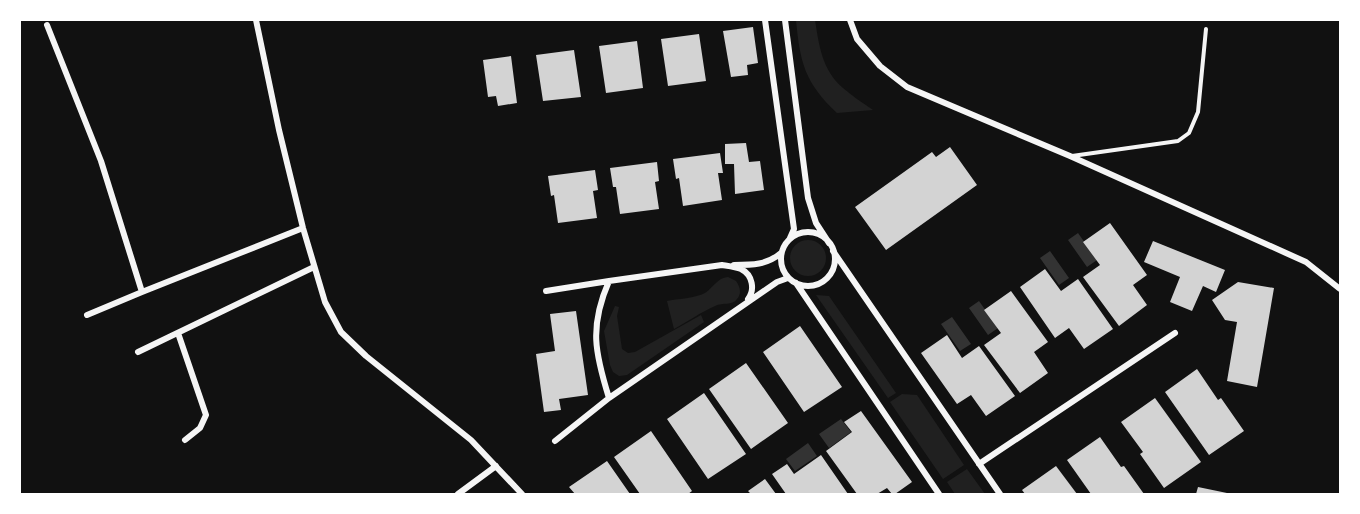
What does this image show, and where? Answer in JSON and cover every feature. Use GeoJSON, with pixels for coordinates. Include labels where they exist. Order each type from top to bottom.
{"type":"FeatureCollection","features":[{"type":"Feature","properties":{"kind":"street"},"geometry":{"type":"LineString","coordinates":[[256,20],[279,130],[303,228],[325,302],[341,332],[366,356],[471,440],[522,495]]}},
{"type":"Feature","properties":{"kind":"street"},"geometry":{"type":"LineString","coordinates":[[546,291],[722,266],[754,265],[768,262],[781,253],[794,230],[765,20]]}},
{"type":"Feature","properties":{"kind":"street"},"geometry":{"type":"LineString","coordinates":[[785,20],[808,198],[816,223],[1000,495]]}},
{"type":"Feature","properties":{"kind":"street"},"geometry":{"type":"LineString","coordinates":[[850,20],[857,39],[880,66],[907,87],[1070,156],[1306,262],[1341,289]]}},
{"type":"Feature","properties":{"kind":"street"},"geometry":{"type":"LineString","coordinates":[[47,26],[101,161],[142,291]]}},
{"type":"Feature","properties":{"kind":"street"},"geometry":{"type":"LineString","coordinates":[[87,315],[303,228]]}},
{"type":"Feature","properties":{"kind":"street"},"geometry":{"type":"LineString","coordinates":[[790,238],[807,232],[815,233],[829,243]]}},
{"type":"Feature","properties":{"kind":"street"},"geometry":{"type":"LineString","coordinates":[[781,253],[783,270],[788,278],[804,286],[813,286],[829,276],[835,260],[833,251]]}},
{"type":"Feature","properties":{"kind":"street"},"geometry":{"type":"LineString","coordinates":[[722,266],[740,268],[751,280],[751,294],[743,306]]}},
{"type":"Feature","properties":{"kind":"street"},"geometry":{"type":"LineString","coordinates":[[138,352],[314,267]]}},
{"type":"Feature","properties":{"kind":"street"},"geometry":{"type":"LineString","coordinates":[[555,441],[609,398],[777,282],[788,278]]}},
{"type":"Feature","properties":{"kind":"street"},"geometry":{"type":"LineString","coordinates":[[609,281],[597,314],[595,334],[600,369],[609,398]]}},
{"type":"Feature","properties":{"kind":"street"},"geometry":{"type":"LineString","coordinates":[[796,283],[936,493]]}},
{"type":"Feature","properties":{"kind":"street"},"geometry":{"type":"LineString","coordinates":[[178,333],[206,415],[200,428],[184,440]]}},
{"type":"Feature","properties":{"kind":"street"},"geometry":{"type":"LineString","coordinates":[[979,464],[1175,333]]}},
{"type":"Feature","properties":{"kind":"street"},"geometry":{"type":"LineString","coordinates":[[458,495],[496,466]]}},
{"type":"Feature","properties":{"kind":"lane"},"geometry":{"type":"LineString","coordinates":[[1070,156],[1178,141],[1189,133],[1198,112],[1206,29]]}},
{"type":"Feature","properties":{"kind":"shaded area"},"geometry":{"type":"Polygon","coordinates":[[[796,20],[815,20],[823,57],[830,73],[843,88],[873,110],[837,113],[826,102],[806,71],[802,60],[796,20]]]}},
{"type":"Feature","properties":{"kind":"shaded area"},"geometry":{"type":"Polygon","coordinates":[[[1078,233],[1097,260],[1087,267],[1068,240],[1078,233]]]}},
{"type":"Feature","properties":{"kind":"shaded area"},"geometry":{"type":"Polygon","coordinates":[[[808,240],[821,245],[826,258],[821,271],[808,276],[795,271],[790,258],[795,245],[808,240]]]}},
{"type":"Feature","properties":{"kind":"shaded area"},"geometry":{"type":"Polygon","coordinates":[[[1050,251],[1069,278],[1059,285],[1040,258],[1050,251]]]}},
{"type":"Feature","properties":{"kind":"shaded area"},"geometry":{"type":"Polygon","coordinates":[[[728,277],[736,281],[739,288],[740,294],[735,301],[715,306],[674,329],[667,301],[701,295],[721,279],[728,277]]]}},
{"type":"Feature","properties":{"kind":"shaded area"},"geometry":{"type":"Polygon","coordinates":[[[816,295],[829,296],[896,393],[888,398],[816,295]]]}},
{"type":"Feature","properties":{"kind":"shaded area"},"geometry":{"type":"Polygon","coordinates":[[[979,301],[998,328],[988,335],[969,308],[979,301]]]}},
{"type":"Feature","properties":{"kind":"shaded area"},"geometry":{"type":"Polygon","coordinates":[[[615,306],[619,307],[617,316],[622,349],[628,353],[635,352],[701,315],[704,322],[627,375],[619,376],[613,372],[610,365],[604,331],[615,306]]]}},
{"type":"Feature","properties":{"kind":"shaded area"},"geometry":{"type":"Polygon","coordinates":[[[952,317],[971,344],[960,351],[941,324],[952,317]]]}},
{"type":"Feature","properties":{"kind":"shaded area"},"geometry":{"type":"Polygon","coordinates":[[[902,394],[917,395],[964,465],[943,479],[890,402],[902,394]]]}},
{"type":"Feature","properties":{"kind":"shaded area"},"geometry":{"type":"Polygon","coordinates":[[[841,419],[851,432],[829,448],[819,434],[841,419]]]}},
{"type":"Feature","properties":{"kind":"shaded area"},"geometry":{"type":"Polygon","coordinates":[[[808,443],[817,456],[795,471],[786,459],[808,443]]]}},
{"type":"Feature","properties":{"kind":"shaded area"},"geometry":{"type":"Polygon","coordinates":[[[967,469],[985,494],[955,494],[947,482],[967,469]]]}},
{"type":"Feature","properties":{"kind":"building"},"geometry":{"type":"Polygon","coordinates":[[[753,27],[758,63],[747,65],[748,75],[731,77],[723,31],[753,27]]]}},
{"type":"Feature","properties":{"kind":"building"},"geometry":{"type":"Polygon","coordinates":[[[699,34],[706,81],[668,86],[661,39],[699,34]]]}},
{"type":"Feature","properties":{"kind":"building"},"geometry":{"type":"Polygon","coordinates":[[[637,41],[643,88],[606,93],[599,46],[637,41]]]}},
{"type":"Feature","properties":{"kind":"building"},"geometry":{"type":"Polygon","coordinates":[[[574,50],[581,97],[543,101],[536,55],[574,50]]]}},
{"type":"Feature","properties":{"kind":"building"},"geometry":{"type":"Polygon","coordinates":[[[511,56],[517,103],[498,106],[496,96],[488,97],[483,60],[511,56]]]}},
{"type":"Feature","properties":{"kind":"building"},"geometry":{"type":"Polygon","coordinates":[[[746,143],[749,162],[760,161],[764,190],[735,194],[734,164],[725,164],[725,144],[746,143]]]}},
{"type":"Feature","properties":{"kind":"building"},"geometry":{"type":"Polygon","coordinates":[[[950,147],[977,185],[886,250],[855,207],[932,152],[936,157],[950,147]]]}},
{"type":"Feature","properties":{"kind":"building"},"geometry":{"type":"Polygon","coordinates":[[[720,153],[723,173],[718,173],[722,200],[683,206],[679,178],[676,179],[673,159],[720,153]]]}},
{"type":"Feature","properties":{"kind":"building"},"geometry":{"type":"Polygon","coordinates":[[[657,162],[659,181],[655,182],[659,209],[620,214],[616,187],[613,187],[610,168],[657,162]]]}},
{"type":"Feature","properties":{"kind":"building"},"geometry":{"type":"Polygon","coordinates":[[[595,170],[598,190],[593,191],[597,218],[558,223],[554,195],[551,196],[548,176],[595,170]]]}},
{"type":"Feature","properties":{"kind":"building"},"geometry":{"type":"Polygon","coordinates":[[[1110,223],[1147,275],[1133,285],[1147,305],[1119,326],[1083,277],[1100,265],[1083,242],[1110,223]]]}},
{"type":"Feature","properties":{"kind":"building"},"geometry":{"type":"Polygon","coordinates":[[[1153,241],[1225,270],[1216,292],[1203,286],[1192,311],[1170,302],[1180,277],[1144,262],[1153,241]]]}},
{"type":"Feature","properties":{"kind":"building"},"geometry":{"type":"Polygon","coordinates":[[[1045,269],[1061,291],[1078,279],[1113,329],[1084,349],[1069,328],[1055,338],[1020,287],[1045,269]]]}},
{"type":"Feature","properties":{"kind":"building"},"geometry":{"type":"Polygon","coordinates":[[[1238,282],[1274,288],[1257,387],[1227,381],[1237,322],[1225,320],[1212,300],[1238,282]]]}},
{"type":"Feature","properties":{"kind":"building"},"geometry":{"type":"Polygon","coordinates":[[[1011,291],[1048,342],[1034,352],[1048,373],[1020,393],[984,345],[1001,333],[984,310],[1011,291]]]}},
{"type":"Feature","properties":{"kind":"building"},"geometry":{"type":"Polygon","coordinates":[[[576,311],[588,395],[559,399],[561,410],[544,412],[536,354],[555,351],[550,314],[576,311]]]}},
{"type":"Feature","properties":{"kind":"building"},"geometry":{"type":"Polygon","coordinates":[[[800,326],[842,387],[804,412],[763,352],[800,326]]]}},
{"type":"Feature","properties":{"kind":"building"},"geometry":{"type":"Polygon","coordinates":[[[947,335],[962,358],[979,346],[1015,396],[986,416],[971,395],[957,404],[921,353],[947,335]]]}},
{"type":"Feature","properties":{"kind":"building"},"geometry":{"type":"Polygon","coordinates":[[[746,363],[788,423],[751,449],[709,389],[746,363]]]}},
{"type":"Feature","properties":{"kind":"building"},"geometry":{"type":"Polygon","coordinates":[[[1197,369],[1218,400],[1221,398],[1244,431],[1209,455],[1165,392],[1197,369]]]}},
{"type":"Feature","properties":{"kind":"building"},"geometry":{"type":"Polygon","coordinates":[[[704,393],[746,454],[708,479],[667,419],[704,393]]]}},
{"type":"Feature","properties":{"kind":"building"},"geometry":{"type":"Polygon","coordinates":[[[1155,398],[1201,462],[1164,488],[1140,454],[1143,452],[1121,422],[1155,398]]]}},
{"type":"Feature","properties":{"kind":"building"},"geometry":{"type":"Polygon","coordinates":[[[861,411],[912,482],[895,494],[887,488],[877,494],[857,494],[826,451],[852,432],[844,422],[861,411]]]}},
{"type":"Feature","properties":{"kind":"building"},"geometry":{"type":"Polygon","coordinates":[[[651,431],[692,491],[688,494],[640,494],[614,457],[651,431]]]}},
{"type":"Feature","properties":{"kind":"building"},"geometry":{"type":"Polygon","coordinates":[[[1100,437],[1144,494],[1091,494],[1067,460],[1100,437]]]}},
{"type":"Feature","properties":{"kind":"building"},"geometry":{"type":"Polygon","coordinates":[[[821,455],[848,494],[786,494],[772,474],[787,464],[794,474],[821,455]]]}},
{"type":"Feature","properties":{"kind":"building"},"geometry":{"type":"Polygon","coordinates":[[[607,461],[630,494],[575,494],[569,487],[607,461]]]}},
{"type":"Feature","properties":{"kind":"building"},"geometry":{"type":"Polygon","coordinates":[[[1056,466],[1077,494],[1025,494],[1022,490],[1056,466]]]}},
{"type":"Feature","properties":{"kind":"building"},"geometry":{"type":"Polygon","coordinates":[[[765,479],[776,494],[751,494],[748,491],[765,479]]]}},
{"type":"Feature","properties":{"kind":"building"},"geometry":{"type":"Polygon","coordinates":[[[1198,487],[1227,493],[1227,494],[1196,494],[1198,487]]]}}]}
